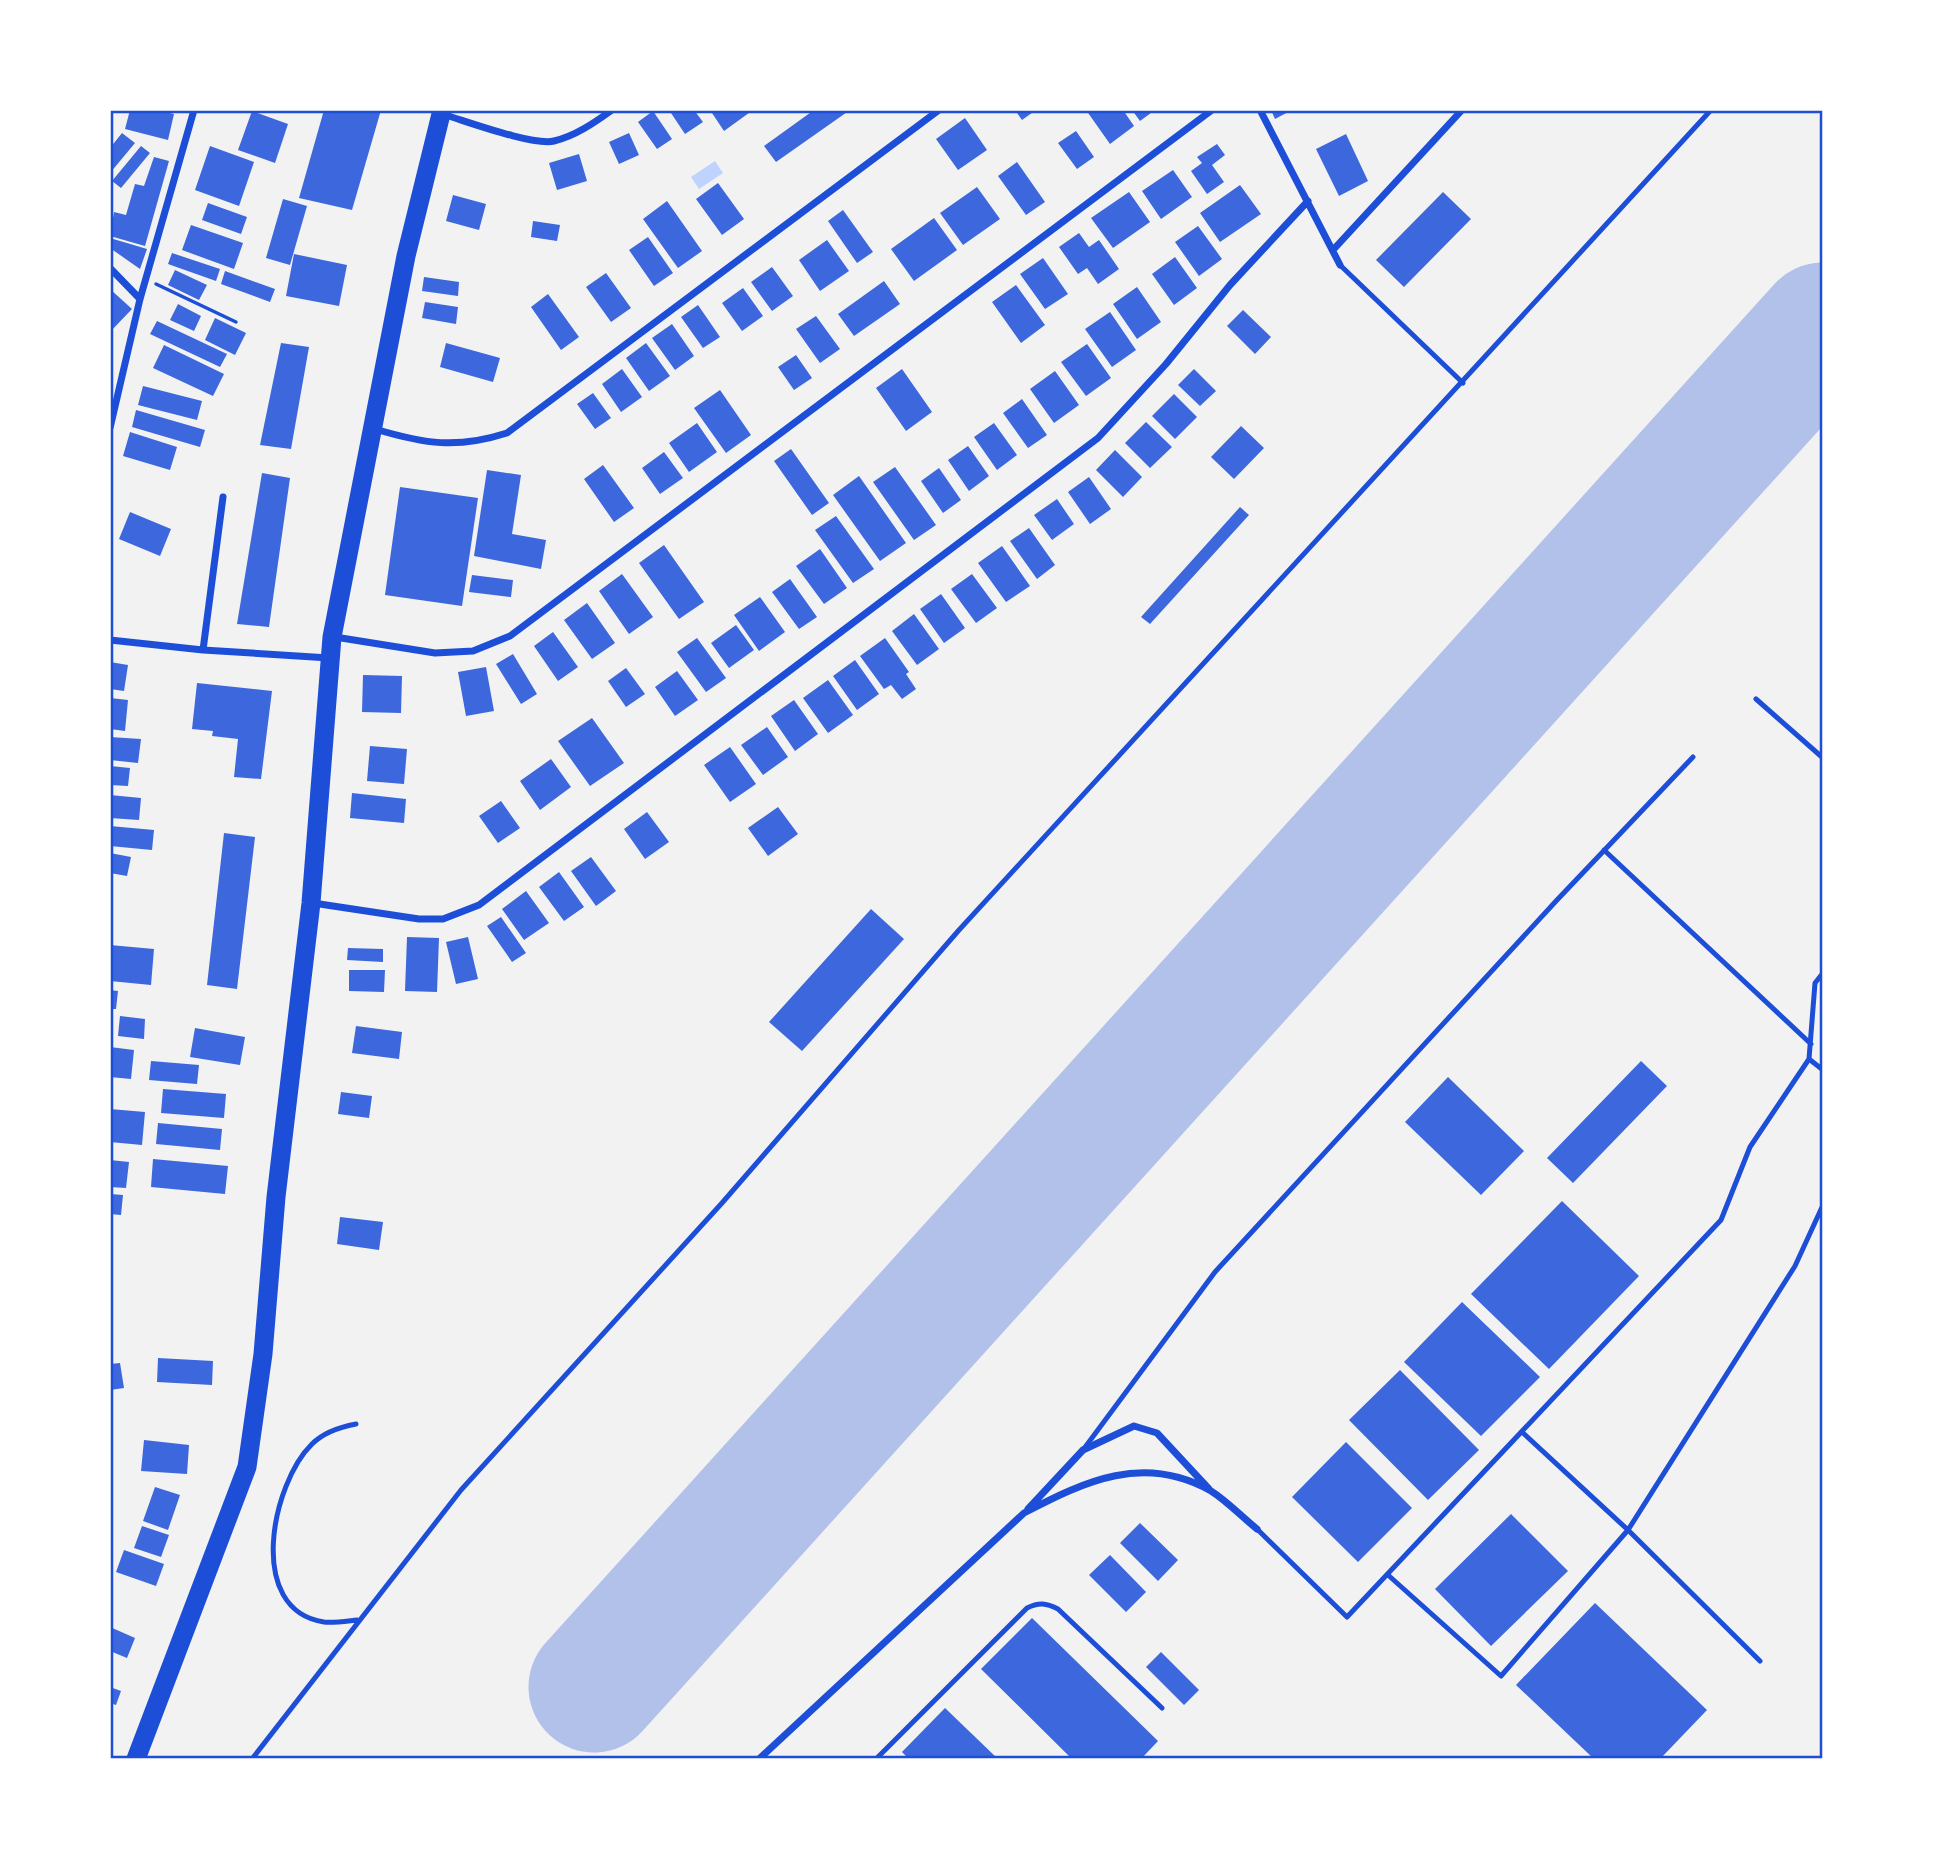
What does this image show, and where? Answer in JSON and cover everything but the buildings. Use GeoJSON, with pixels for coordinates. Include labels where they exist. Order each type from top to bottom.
{"type":"FeatureCollection","features":[{"type":"Feature","properties":{"kind":"highway"},"geometry":{"type":"LineString","coordinates":[[136,1759],[199,1600],[247,1467],[263,1354],[275,1197],[311,903],[332,637],[406,256],[442,112]]}},
{"type":"Feature","properties":{"kind":"street"},"geometry":{"type":"LineString","coordinates":[[110,428],[140,299],[194,110]]}},
{"type":"Feature","properties":{"kind":"street"},"geometry":{"type":"LineString","coordinates":[[442,112],[520,136],[552,142],[590,126],[612,110]]}},
{"type":"Feature","properties":{"kind":"street"},"geometry":{"type":"LineString","coordinates":[[372,428],[414,440],[472,444],[507,433],[939,110]]}},
{"type":"Feature","properties":{"kind":"street"},"geometry":{"type":"LineString","coordinates":[[332,637],[435,653],[473,651],[510,636],[1212,110]]}},
{"type":"Feature","properties":{"kind":"street"},"geometry":{"type":"LineString","coordinates":[[1260,110],[1340,265]]}},
{"type":"Feature","properties":{"kind":"street"},"geometry":{"type":"LineString","coordinates":[[1333,250],[1462,110]]}},
{"type":"Feature","properties":{"kind":"street"},"geometry":{"type":"LineString","coordinates":[[311,903],[419,919],[443,919],[479,905],[1098,438],[1166,364],[1230,285],[1308,201]]}},
{"type":"Feature","properties":{"kind":"street"},"geometry":{"type":"LineString","coordinates":[[110,268],[140,299]]}},
{"type":"Feature","properties":{"kind":"street"},"geometry":{"type":"LineString","coordinates":[[203,650],[223,497]]}},
{"type":"Feature","properties":{"kind":"street"},"geometry":{"type":"LineString","coordinates":[[110,639],[203,650],[329,659]]}},
{"type":"Feature","properties":{"kind":"street"},"geometry":{"type":"LineString","coordinates":[[759,1759],[1024,1514],[1083,1450],[1134,1426],[1157,1433],[1212,1492],[1257,1529]]}},
{"type":"Feature","properties":{"kind":"street"},"geometry":{"type":"LineString","coordinates":[[1024,1514],[1077,1485],[1128,1472],[1170,1475],[1212,1492]]}},
{"type":"Feature","properties":{"kind":"lane"},"geometry":{"type":"LineString","coordinates":[[252,1759],[357,1620],[461,1490],[722,1203],[959,930],[1242,619],[1464,383],[1711,110]]}},
{"type":"Feature","properties":{"kind":"lane"},"geometry":{"type":"LineString","coordinates":[[1340,265],[1464,383]]}},
{"type":"Feature","properties":{"kind":"lane"},"geometry":{"type":"LineString","coordinates":[[1756,699],[1823,758]]}},
{"type":"Feature","properties":{"kind":"lane"},"geometry":{"type":"LineString","coordinates":[[1083,1450],[1215,1272],[1693,757]]}},
{"type":"Feature","properties":{"kind":"lane"},"geometry":{"type":"LineString","coordinates":[[1604,850],[1811,1044]]}},
{"type":"Feature","properties":{"kind":"lane"},"geometry":{"type":"LineString","coordinates":[[1257,1529],[1348,1617],[1721,1220],[1750,1147],[1810,1059],[1815,983],[1823,972]]}},
{"type":"Feature","properties":{"kind":"lane"},"geometry":{"type":"LineString","coordinates":[[1810,1059],[1823,1070]]}},
{"type":"Feature","properties":{"kind":"lane"},"geometry":{"type":"LineString","coordinates":[[1388,1575],[1501,1676],[1628,1530],[1795,1266],[1823,1205]]}},
{"type":"Feature","properties":{"kind":"lane"},"geometry":{"type":"LineString","coordinates":[[356,1424],[326,1433],[312,1443],[299,1460],[280,1504],[273,1566],[279,1585],[289,1602],[308,1615],[324,1622],[357,1620]]}},
{"type":"Feature","properties":{"kind":"lane"},"geometry":{"type":"LineString","coordinates":[[1522,1432],[1628,1530],[1760,1661]]}},
{"type":"Feature","properties":{"kind":"lane"},"geometry":{"type":"LineString","coordinates":[[876,1759],[1027,1608],[1036,1604],[1048,1604],[1058,1609],[1162,1708]]}},
{"type":"Feature","properties":{"kind":"path"},"geometry":{"type":"LineString","coordinates":[[146,279],[236,322]]}},
{"type":"Feature","properties":{"kind":"water"},"geometry":{"type":"Polygon","coordinates":[[[715,161],[723,173],[699,189],[691,177],[715,161]]]}},
{"type":"Feature","properties":{"kind":"runway"},"geometry":{"type":"LineString","coordinates":[[594,1687],[1823,328]]}}]}
